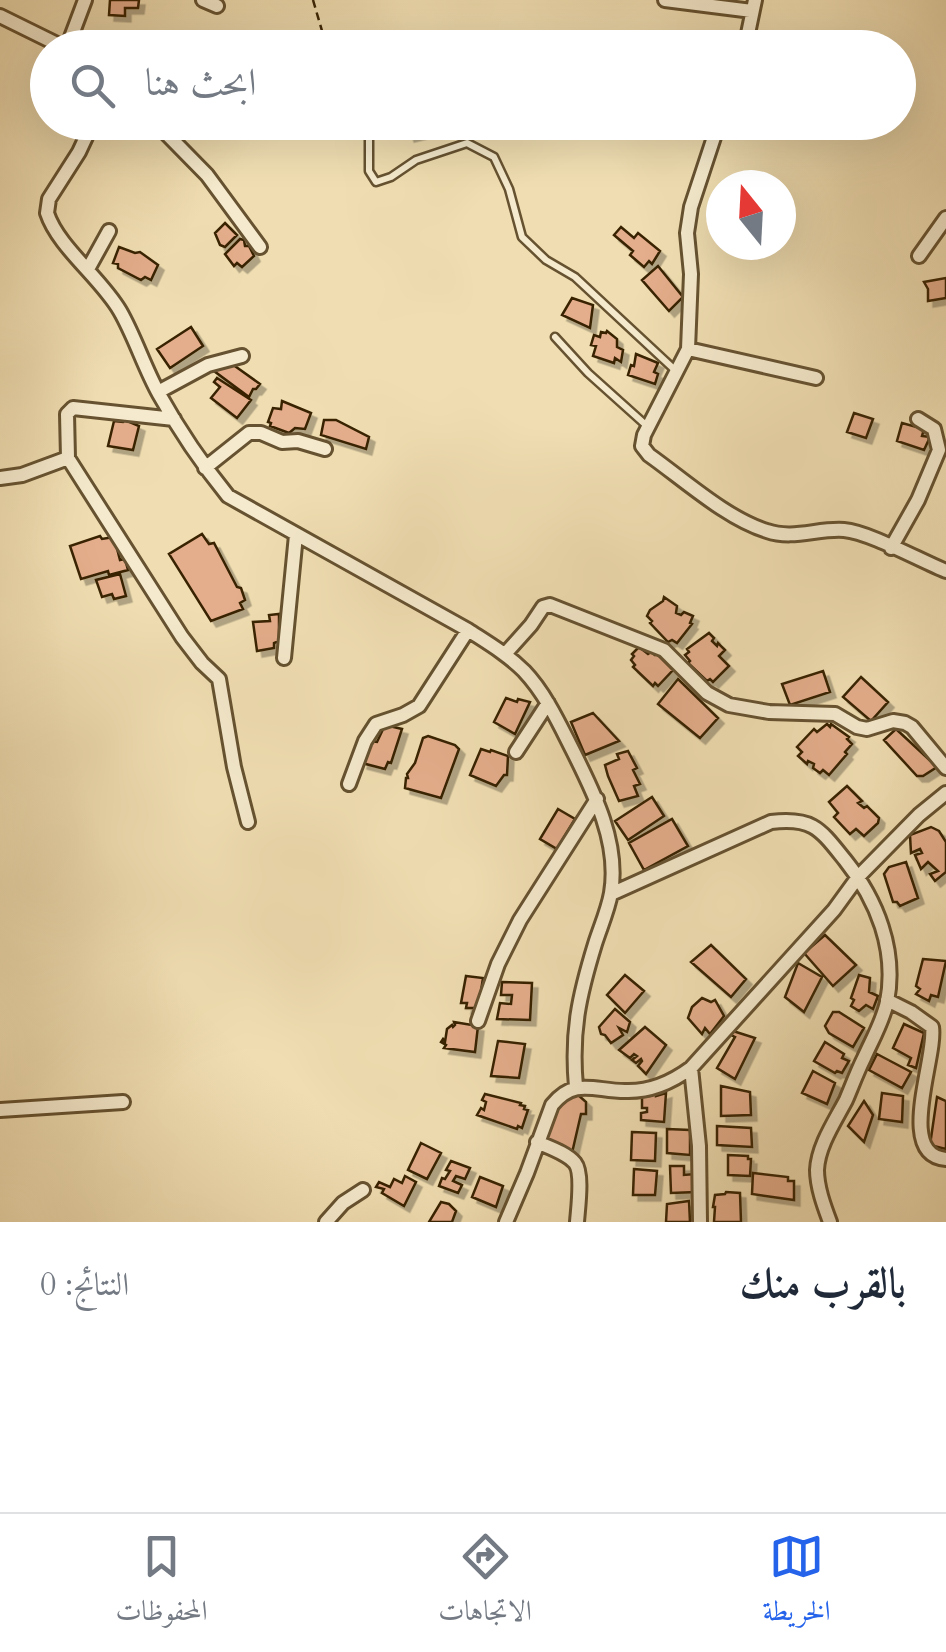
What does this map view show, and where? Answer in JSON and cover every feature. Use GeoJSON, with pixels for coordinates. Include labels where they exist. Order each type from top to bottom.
{"type":"FeatureCollection","features":[{"type":"Feature","properties":{"kind":"street"},"geometry":{"type":"LineString","coordinates":[[73,30],[84,0]]}},
{"type":"Feature","properties":{"kind":"street"},"geometry":{"type":"LineString","coordinates":[[203,0],[217,6]]}},
{"type":"Feature","properties":{"kind":"street"},"geometry":{"type":"LineString","coordinates":[[665,0],[754,6]]}},
{"type":"Feature","properties":{"kind":"street"},"geometry":{"type":"LineString","coordinates":[[0,16],[30,31]]}},
{"type":"Feature","properties":{"kind":"street"},"geometry":{"type":"LineString","coordinates":[[85,140],[47,206],[49,221],[119,310],[174,420],[228,496],[468,630],[526,673],[548,703],[597,799],[610,848],[611,894],[580,994],[574,1043],[576,1086]]}},
{"type":"Feature","properties":{"kind":"street"},"geometry":{"type":"LineString","coordinates":[[174,140],[207,174],[260,247]]}},
{"type":"Feature","properties":{"kind":"street"},"geometry":{"type":"LineString","coordinates":[[713,140],[691,207],[687,234],[691,274],[688,348],[642,446],[742,522],[787,535],[845,530],[946,571]]}},
{"type":"Feature","properties":{"kind":"street"},"geometry":{"type":"LineString","coordinates":[[919,256],[946,218]]}},
{"type":"Feature","properties":{"kind":"street"},"geometry":{"type":"LineString","coordinates":[[88,268],[109,231]]}},
{"type":"Feature","properties":{"kind":"street"},"geometry":{"type":"LineString","coordinates":[[688,348],[816,378]]}},
{"type":"Feature","properties":{"kind":"street"},"geometry":{"type":"LineString","coordinates":[[158,392],[208,365],[242,356]]}},
{"type":"Feature","properties":{"kind":"street"},"geometry":{"type":"LineString","coordinates":[[174,420],[72,408],[67,414],[68,458],[182,637],[219,679],[248,822]]}},
{"type":"Feature","properties":{"kind":"street"},"geometry":{"type":"LineString","coordinates":[[891,548],[918,500],[939,450],[934,429],[918,418]]}},
{"type":"Feature","properties":{"kind":"street"},"geometry":{"type":"LineString","coordinates":[[205,468],[249,433],[326,449]]}},
{"type":"Feature","properties":{"kind":"street"},"geometry":{"type":"LineString","coordinates":[[0,478],[22,475],[68,458]]}},
{"type":"Feature","properties":{"kind":"street"},"geometry":{"type":"LineString","coordinates":[[284,658],[296,535]]}},
{"type":"Feature","properties":{"kind":"street"},"geometry":{"type":"LineString","coordinates":[[505,654],[543,607],[550,604],[664,650],[707,694],[729,705],[770,712],[835,714],[867,729],[893,721],[904,723],[946,768]]}},
{"type":"Feature","properties":{"kind":"street"},"geometry":{"type":"LineString","coordinates":[[349,784],[365,741],[376,724],[419,706],[468,630]]}},
{"type":"Feature","properties":{"kind":"street"},"geometry":{"type":"LineString","coordinates":[[516,752],[548,703]]}},
{"type":"Feature","properties":{"kind":"street"},"geometry":{"type":"LineString","coordinates":[[506,1222],[558,1098],[576,1086],[628,1092],[651,1088],[691,1068],[834,910],[858,878],[946,793]]}},
{"type":"Feature","properties":{"kind":"street"},"geometry":{"type":"LineString","coordinates":[[478,1021],[498,964],[520,920],[597,799]]}},
{"type":"Feature","properties":{"kind":"street"},"geometry":{"type":"LineString","coordinates":[[611,894],[771,822],[792,819],[814,827],[858,878],[872,899],[885,932],[887,1000],[824,1144],[817,1169],[830,1222]]}},
{"type":"Feature","properties":{"kind":"street"},"geometry":{"type":"LineString","coordinates":[[887,1000],[932,1027],[921,1136],[927,1152],[940,1160],[946,1159]]}},
{"type":"Feature","properties":{"kind":"street"},"geometry":{"type":"LineString","coordinates":[[691,1068],[699,1146],[700,1222]]}},
{"type":"Feature","properties":{"kind":"street"},"geometry":{"type":"LineString","coordinates":[[0,1110],[123,1102]]}},
{"type":"Feature","properties":{"kind":"street"},"geometry":{"type":"LineString","coordinates":[[537,1142],[576,1164],[578,1222]]}},
{"type":"Feature","properties":{"kind":"street"},"geometry":{"type":"LineString","coordinates":[[326,1222],[342,1203],[363,1190]]}},
{"type":"Feature","properties":{"kind":"lane"},"geometry":{"type":"LineString","coordinates":[[369,140],[368,172],[376,182],[391,178],[416,160],[467,143],[494,158],[509,190],[522,237],[546,260],[576,277],[677,372]]}},
{"type":"Feature","properties":{"kind":"lane"},"geometry":{"type":"LineString","coordinates":[[556,337],[588,373],[648,427]]}},
{"type":"Feature","properties":{"kind":"path"},"geometry":{"type":"LineString","coordinates":[[313,0],[322,30]]}},
{"type":"Feature","properties":{"kind":"building"},"geometry":{"type":"Polygon","coordinates":[[[110,0],[139,0],[138,8],[125,8],[125,16],[109,15],[110,0]]]}},
{"type":"Feature","properties":{"kind":"building"},"geometry":{"type":"Polygon","coordinates":[[[225,223],[237,235],[225,247],[215,233],[225,223]]]}},
{"type":"Feature","properties":{"kind":"building"},"geometry":{"type":"Polygon","coordinates":[[[621,227],[634,238],[638,233],[660,251],[652,264],[649,261],[644,267],[630,255],[633,251],[614,235],[621,227]]]}},
{"type":"Feature","properties":{"kind":"building"},"geometry":{"type":"Polygon","coordinates":[[[240,239],[254,256],[242,267],[237,263],[234,266],[225,254],[240,239]]]}},
{"type":"Feature","properties":{"kind":"building"},"geometry":{"type":"Polygon","coordinates":[[[119,247],[140,252],[158,265],[151,280],[141,280],[113,263],[119,247]]]}},
{"type":"Feature","properties":{"kind":"building"},"geometry":{"type":"Polygon","coordinates":[[[658,266],[683,297],[669,311],[642,280],[658,266]]]}},
{"type":"Feature","properties":{"kind":"building"},"geometry":{"type":"Polygon","coordinates":[[[946,278],[946,298],[928,301],[924,282],[946,278]]]}},
{"type":"Feature","properties":{"kind":"building"},"geometry":{"type":"Polygon","coordinates":[[[572,298],[593,305],[590,328],[562,315],[572,298]]]}},
{"type":"Feature","properties":{"kind":"building"},"geometry":{"type":"Polygon","coordinates":[[[191,327],[203,346],[170,368],[157,349],[191,327]]]}},
{"type":"Feature","properties":{"kind":"building"},"geometry":{"type":"Polygon","coordinates":[[[607,331],[623,350],[621,362],[593,356],[594,335],[600,337],[601,332],[607,331]]]}},
{"type":"Feature","properties":{"kind":"building"},"geometry":{"type":"Polygon","coordinates":[[[636,354],[658,363],[655,384],[628,375],[636,354]]]}},
{"type":"Feature","properties":{"kind":"building"},"geometry":{"type":"Polygon","coordinates":[[[232,364],[260,384],[249,397],[214,371],[232,364]]]}},
{"type":"Feature","properties":{"kind":"building"},"geometry":{"type":"Polygon","coordinates":[[[217,378],[251,400],[237,418],[211,398],[220,387],[214,382],[217,378]]]}},
{"type":"Feature","properties":{"kind":"building"},"geometry":{"type":"Polygon","coordinates":[[[282,401],[311,413],[305,429],[295,428],[289,433],[270,426],[273,408],[281,409],[282,401]]]}},
{"type":"Feature","properties":{"kind":"building"},"geometry":{"type":"Polygon","coordinates":[[[854,413],[873,419],[866,438],[847,432],[854,413]]]}},
{"type":"Feature","properties":{"kind":"building"},"geometry":{"type":"Polygon","coordinates":[[[125,420],[139,426],[133,450],[108,446],[114,421],[125,420]]]}},
{"type":"Feature","properties":{"kind":"building"},"geometry":{"type":"Polygon","coordinates":[[[324,420],[336,420],[369,437],[366,449],[321,435],[324,420]]]}},
{"type":"Feature","properties":{"kind":"building"},"geometry":{"type":"Polygon","coordinates":[[[902,423],[924,429],[922,436],[930,437],[924,450],[897,441],[902,423]]]}},
{"type":"Feature","properties":{"kind":"building"},"geometry":{"type":"Polygon","coordinates":[[[202,534],[209,544],[214,543],[245,600],[240,603],[243,609],[211,621],[169,554],[202,534]]]}},
{"type":"Feature","properties":{"kind":"building"},"geometry":{"type":"Polygon","coordinates":[[[100,536],[114,537],[120,560],[125,559],[128,570],[81,579],[70,546],[100,536]]]}},
{"type":"Feature","properties":{"kind":"building"},"geometry":{"type":"Polygon","coordinates":[[[120,574],[126,596],[102,597],[96,580],[120,574]]]}},
{"type":"Feature","properties":{"kind":"building"},"geometry":{"type":"Polygon","coordinates":[[[664,597],[677,606],[676,613],[693,616],[692,624],[677,643],[668,642],[647,616],[664,597]]]}},
{"type":"Feature","properties":{"kind":"building"},"geometry":{"type":"Polygon","coordinates":[[[279,614],[279,641],[274,648],[257,651],[253,622],[270,621],[269,615],[279,614]]]}},
{"type":"Feature","properties":{"kind":"building"},"geometry":{"type":"Polygon","coordinates":[[[709,633],[712,641],[725,650],[719,656],[729,666],[713,682],[688,663],[685,655],[687,649],[709,633]]]}},
{"type":"Feature","properties":{"kind":"building"},"geometry":{"type":"Polygon","coordinates":[[[639,647],[648,654],[657,654],[673,670],[658,686],[653,686],[633,667],[632,654],[639,647]]]}},
{"type":"Feature","properties":{"kind":"building"},"geometry":{"type":"Polygon","coordinates":[[[823,671],[830,692],[790,705],[782,684],[823,671]]]}},
{"type":"Feature","properties":{"kind":"building"},"geometry":{"type":"Polygon","coordinates":[[[861,677],[888,702],[871,721],[843,697],[861,677]]]}},
{"type":"Feature","properties":{"kind":"building"},"geometry":{"type":"Polygon","coordinates":[[[678,679],[718,718],[700,738],[658,704],[678,679]]]}},
{"type":"Feature","properties":{"kind":"building"},"geometry":{"type":"Polygon","coordinates":[[[506,698],[530,702],[515,734],[494,722],[506,698]]]}},
{"type":"Feature","properties":{"kind":"building"},"geometry":{"type":"Polygon","coordinates":[[[593,713],[619,741],[585,755],[571,722],[593,713]]]}},
{"type":"Feature","properties":{"kind":"building"},"geometry":{"type":"Polygon","coordinates":[[[827,724],[849,737],[852,744],[829,775],[823,770],[820,773],[808,761],[807,764],[798,756],[802,752],[797,747],[814,729],[817,732],[827,724]]]}},
{"type":"Feature","properties":{"kind":"building"},"geometry":{"type":"Polygon","coordinates":[[[385,725],[402,729],[391,763],[385,769],[362,763],[369,741],[377,742],[385,725]]]}},
{"type":"Feature","properties":{"kind":"building"},"geometry":{"type":"Polygon","coordinates":[[[896,729],[937,767],[917,776],[884,740],[896,729]]]}},
{"type":"Feature","properties":{"kind":"building"},"geometry":{"type":"Polygon","coordinates":[[[428,736],[459,749],[441,798],[405,788],[407,774],[423,738],[428,736]]]}},
{"type":"Feature","properties":{"kind":"building"},"geometry":{"type":"Polygon","coordinates":[[[481,749],[508,756],[507,775],[496,786],[470,775],[481,749]]]}},
{"type":"Feature","properties":{"kind":"building"},"geometry":{"type":"Polygon","coordinates":[[[628,751],[637,768],[633,770],[640,784],[634,786],[638,796],[619,801],[605,765],[619,759],[617,754],[628,751]]]}},
{"type":"Feature","properties":{"kind":"building"},"geometry":{"type":"Polygon","coordinates":[[[847,786],[862,801],[858,803],[879,818],[864,836],[856,829],[850,834],[834,817],[838,813],[829,802],[847,786]]]}},
{"type":"Feature","properties":{"kind":"building"},"geometry":{"type":"Polygon","coordinates":[[[652,797],[664,816],[628,840],[615,821],[652,797]]]}},
{"type":"Feature","properties":{"kind":"building"},"geometry":{"type":"Polygon","coordinates":[[[558,809],[575,819],[557,849],[540,839],[558,809]]]}},
{"type":"Feature","properties":{"kind":"building"},"geometry":{"type":"Polygon","coordinates":[[[672,819],[688,846],[644,870],[629,843],[672,819]]]}},
{"type":"Feature","properties":{"kind":"building"},"geometry":{"type":"Polygon","coordinates":[[[931,827],[946,842],[946,872],[935,881],[930,874],[938,871],[928,862],[921,869],[915,855],[922,853],[920,849],[911,853],[910,835],[931,827]]]}},
{"type":"Feature","properties":{"kind":"building"},"geometry":{"type":"Polygon","coordinates":[[[906,862],[918,898],[900,906],[893,902],[884,874],[889,867],[906,862]]]}},
{"type":"Feature","properties":{"kind":"building"},"geometry":{"type":"Polygon","coordinates":[[[825,935],[856,965],[833,986],[804,953],[825,935]]]}},
{"type":"Feature","properties":{"kind":"building"},"geometry":{"type":"Polygon","coordinates":[[[711,945],[746,979],[731,997],[691,962],[711,945]]]}},
{"type":"Feature","properties":{"kind":"building"},"geometry":{"type":"Polygon","coordinates":[[[923,959],[946,961],[938,997],[931,995],[929,1001],[916,994],[923,959]]]}},
{"type":"Feature","properties":{"kind":"building"},"geometry":{"type":"Polygon","coordinates":[[[798,963],[822,977],[804,1012],[785,997],[798,963]]]}},
{"type":"Feature","properties":{"kind":"building"},"geometry":{"type":"Polygon","coordinates":[[[625,975],[644,991],[625,1013],[607,995],[625,975]]]}},
{"type":"Feature","properties":{"kind":"building"},"geometry":{"type":"Polygon","coordinates":[[[859,975],[870,978],[869,992],[878,996],[873,1009],[866,1005],[859,1011],[851,1006],[859,975]]]}},
{"type":"Feature","properties":{"kind":"building"},"geometry":{"type":"Polygon","coordinates":[[[466,976],[483,978],[475,1008],[466,1008],[467,1003],[461,1003],[466,976]]]}},
{"type":"Feature","properties":{"kind":"building"},"geometry":{"type":"Polygon","coordinates":[[[502,982],[532,983],[530,1020],[497,1019],[500,1003],[511,1004],[512,995],[501,995],[502,982]]]}},
{"type":"Feature","properties":{"kind":"building"},"geometry":{"type":"Polygon","coordinates":[[[702,998],[715,1000],[724,1016],[710,1034],[705,1028],[702,1034],[688,1018],[692,1007],[702,998]]]}},
{"type":"Feature","properties":{"kind":"building"},"geometry":{"type":"Polygon","coordinates":[[[615,1009],[630,1022],[627,1032],[619,1028],[623,1035],[611,1043],[599,1027],[615,1009]]]}},
{"type":"Feature","properties":{"kind":"building"},"geometry":{"type":"Polygon","coordinates":[[[833,1012],[864,1028],[853,1047],[829,1033],[825,1026],[833,1012]]]}},
{"type":"Feature","properties":{"kind":"building"},"geometry":{"type":"Polygon","coordinates":[[[454,1022],[478,1026],[475,1052],[444,1048],[446,1045],[441,1042],[445,1042],[447,1029],[454,1022]]]}},
{"type":"Feature","properties":{"kind":"building"},"geometry":{"type":"Polygon","coordinates":[[[904,1024],[924,1033],[916,1068],[908,1065],[911,1058],[893,1048],[904,1024]]]}},
{"type":"Feature","properties":{"kind":"building"},"geometry":{"type":"Polygon","coordinates":[[[645,1027],[666,1045],[646,1074],[638,1066],[641,1059],[636,1063],[632,1060],[637,1056],[630,1058],[619,1050],[645,1027]]]}},
{"type":"Feature","properties":{"kind":"building"},"geometry":{"type":"Polygon","coordinates":[[[733,1031],[755,1038],[735,1079],[717,1068],[735,1037],[731,1035],[733,1031]]]}},
{"type":"Feature","properties":{"kind":"building"},"geometry":{"type":"Polygon","coordinates":[[[498,1041],[525,1044],[519,1078],[491,1076],[498,1041]]]}},
{"type":"Feature","properties":{"kind":"building"},"geometry":{"type":"Polygon","coordinates":[[[825,1042],[849,1061],[842,1073],[814,1061],[825,1042]]]}},
{"type":"Feature","properties":{"kind":"building"},"geometry":{"type":"Polygon","coordinates":[[[877,1054],[911,1072],[902,1088],[869,1070],[877,1054]]]}},
{"type":"Feature","properties":{"kind":"building"},"geometry":{"type":"Polygon","coordinates":[[[813,1071],[835,1083],[827,1104],[802,1093],[813,1071]]]}},
{"type":"Feature","properties":{"kind":"building"},"geometry":{"type":"Polygon","coordinates":[[[721,1086],[750,1092],[751,1115],[721,1116],[721,1086]]]}},
{"type":"Feature","properties":{"kind":"building"},"geometry":{"type":"Polygon","coordinates":[[[648,1092],[656,1092],[656,1096],[666,1093],[664,1122],[641,1120],[641,1113],[647,1112],[647,1108],[642,1108],[642,1096],[649,1096],[648,1092]]]}},
{"type":"Feature","properties":{"kind":"building"},"geometry":{"type":"Polygon","coordinates":[[[882,1093],[903,1096],[902,1122],[879,1119],[882,1093]]]}},
{"type":"Feature","properties":{"kind":"building"},"geometry":{"type":"Polygon","coordinates":[[[485,1094],[525,1106],[528,1110],[522,1128],[477,1115],[481,1108],[484,1110],[485,1094]]]}},
{"type":"Feature","properties":{"kind":"building"},"geometry":{"type":"Polygon","coordinates":[[[577,1094],[586,1102],[586,1114],[581,1114],[572,1153],[553,1148],[546,1136],[559,1103],[577,1094]]]}},
{"type":"Feature","properties":{"kind":"building"},"geometry":{"type":"Polygon","coordinates":[[[937,1097],[946,1101],[946,1149],[930,1145],[937,1097]]]}},
{"type":"Feature","properties":{"kind":"building"},"geometry":{"type":"Polygon","coordinates":[[[864,1101],[873,1115],[864,1142],[848,1126],[864,1101]]]}},
{"type":"Feature","properties":{"kind":"building"},"geometry":{"type":"Polygon","coordinates":[[[717,1126],[751,1128],[752,1147],[717,1145],[717,1126]]]}},
{"type":"Feature","properties":{"kind":"building"},"geometry":{"type":"Polygon","coordinates":[[[667,1129],[690,1130],[690,1155],[667,1153],[667,1129]]]}},
{"type":"Feature","properties":{"kind":"building"},"geometry":{"type":"Polygon","coordinates":[[[632,1132],[656,1133],[655,1161],[631,1160],[632,1132]]]}},
{"type":"Feature","properties":{"kind":"building"},"geometry":{"type":"Polygon","coordinates":[[[421,1143],[441,1153],[427,1179],[408,1170],[421,1143]]]}},
{"type":"Feature","properties":{"kind":"building"},"geometry":{"type":"Polygon","coordinates":[[[728,1155],[748,1156],[750,1176],[728,1175],[728,1155]]]}},
{"type":"Feature","properties":{"kind":"building"},"geometry":{"type":"Polygon","coordinates":[[[451,1161],[470,1168],[465,1179],[456,1176],[453,1181],[462,1185],[458,1193],[439,1186],[450,1171],[446,1170],[451,1161]]]}},
{"type":"Feature","properties":{"kind":"building"},"geometry":{"type":"Polygon","coordinates":[[[670,1166],[684,1166],[684,1175],[695,1174],[696,1192],[671,1193],[670,1166]]]}},
{"type":"Feature","properties":{"kind":"building"},"geometry":{"type":"Polygon","coordinates":[[[634,1169],[657,1171],[655,1195],[633,1195],[634,1169]]]}},
{"type":"Feature","properties":{"kind":"building"},"geometry":{"type":"Polygon","coordinates":[[[753,1173],[788,1177],[788,1181],[794,1181],[794,1200],[752,1194],[753,1173]]]}},
{"type":"Feature","properties":{"kind":"building"},"geometry":{"type":"Polygon","coordinates":[[[405,1176],[416,1182],[404,1206],[376,1187],[379,1182],[390,1187],[394,1179],[402,1183],[405,1176]]]}},
{"type":"Feature","properties":{"kind":"building"},"geometry":{"type":"Polygon","coordinates":[[[480,1177],[503,1186],[496,1207],[472,1197],[480,1177]]]}},
{"type":"Feature","properties":{"kind":"building"},"geometry":{"type":"Polygon","coordinates":[[[740,1193],[741,1222],[714,1222],[715,1195],[740,1193]]]}},
{"type":"Feature","properties":{"kind":"building"},"geometry":{"type":"Polygon","coordinates":[[[689,1201],[690,1222],[666,1222],[667,1204],[689,1201]]]}},
{"type":"Feature","properties":{"kind":"building"},"geometry":{"type":"Polygon","coordinates":[[[441,1202],[456,1211],[452,1222],[429,1222],[441,1202]]]}}]}
